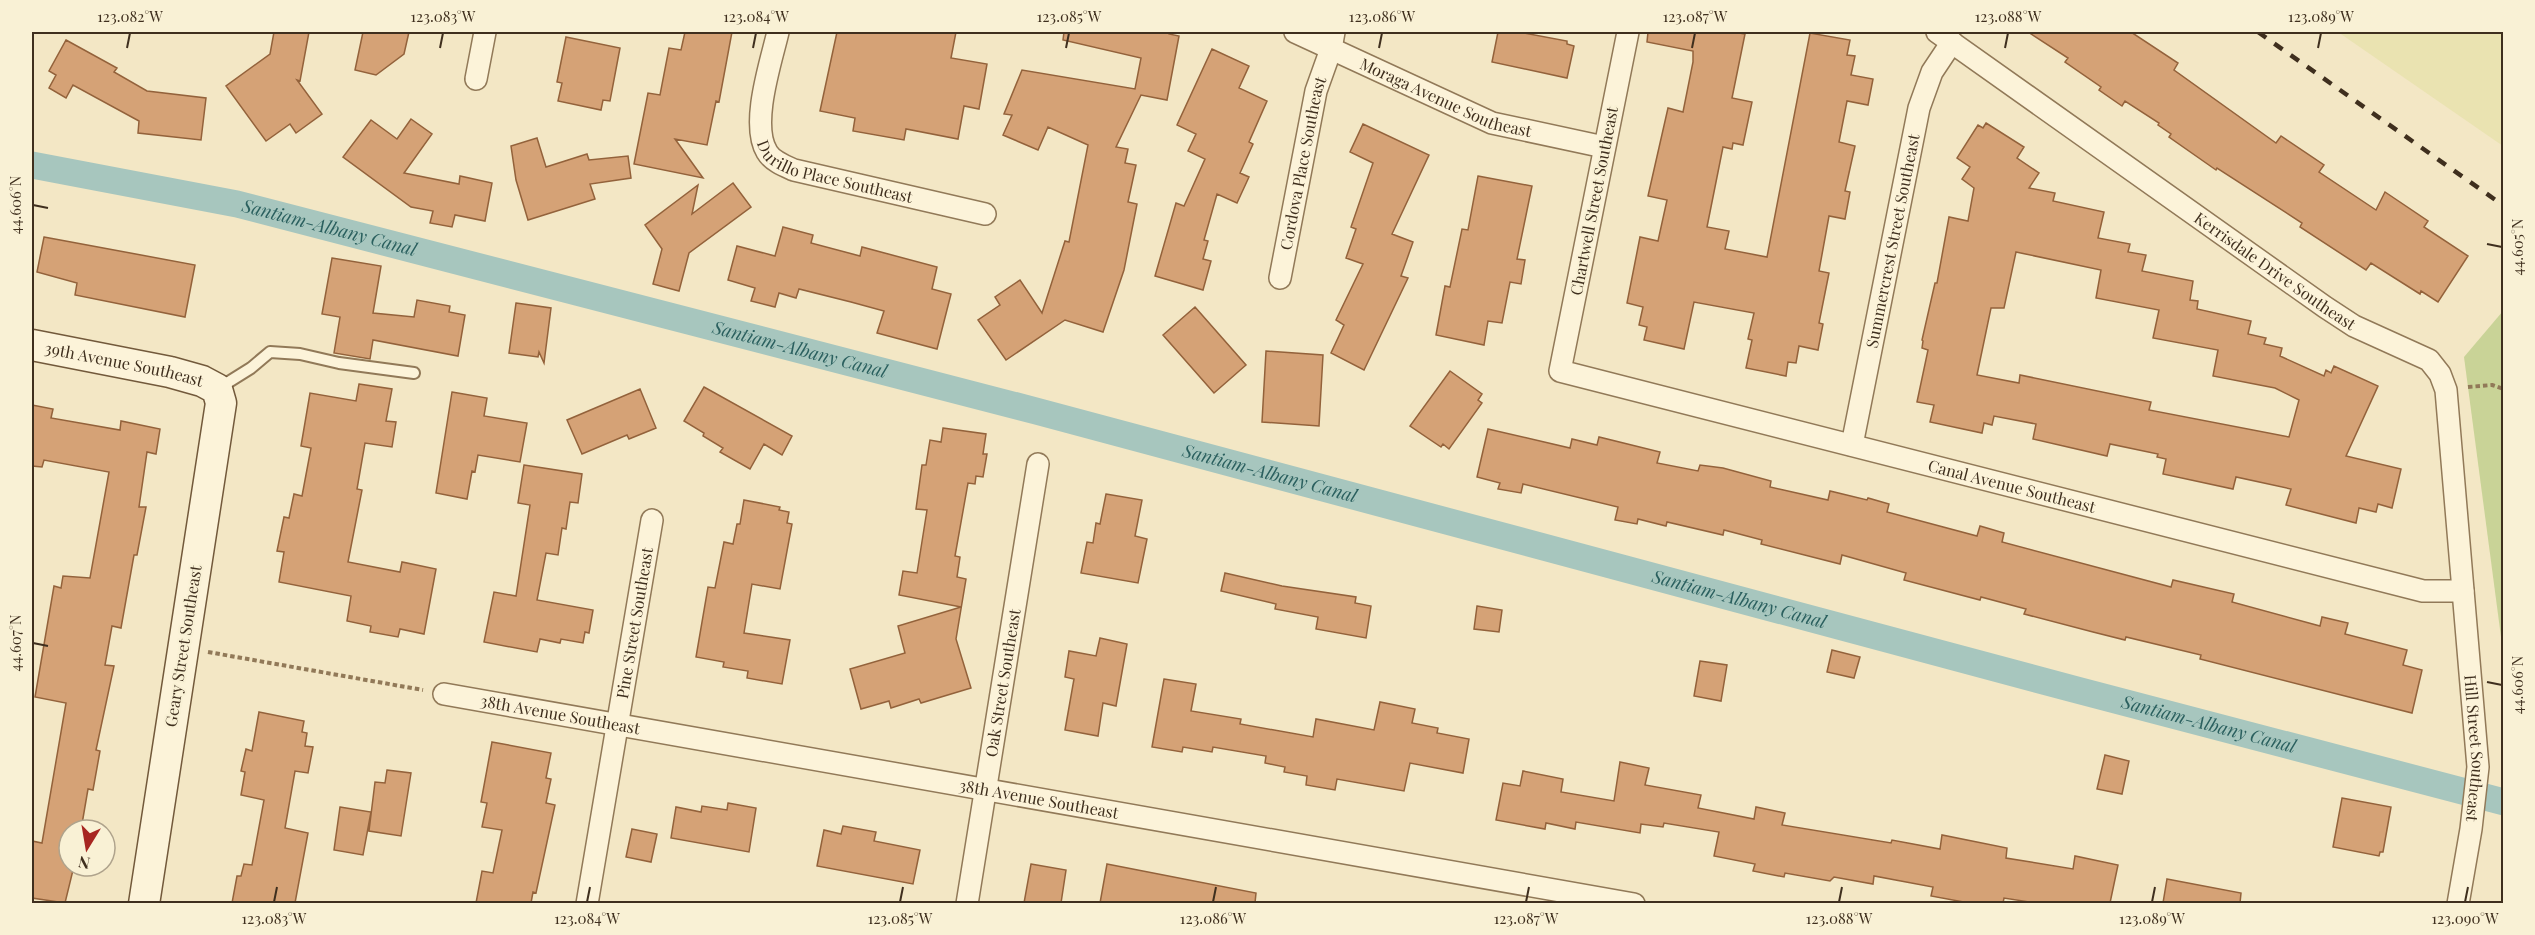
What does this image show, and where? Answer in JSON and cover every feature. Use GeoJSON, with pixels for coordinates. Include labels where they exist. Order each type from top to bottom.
{"type":"FeatureCollection","features":[{"type":"Feature","properties":{"kind":"street"},"geometry":{"type":"LineString","coordinates":[[476,80],[485,32]]}},
{"type":"Feature","properties":{"kind":"street","name":"Durillo Place Southeast"},"geometry":{"type":"LineString","coordinates":[[778,32],[760,122],[767,153],[778,163],[794,170],[985,214]]}},
{"type":"Feature","properties":{"kind":"street","name":"Moraga Avenue Southeast"},"geometry":{"type":"LineString","coordinates":[[1295,32],[1333,40],[1492,123],[1604,147]]}},
{"type":"Feature","properties":{"kind":"street","name":"Chartwell Street Southeast"},"geometry":{"type":"LineString","coordinates":[[1560,371],[1628,32]]}},
{"type":"Feature","properties":{"kind":"street","name":"Kerrisdale Drive Southeast"},"geometry":{"type":"LineString","coordinates":[[1945,37],[2325,307],[2354,326],[2429,360],[2440,375],[2446,390],[2463,591]]}},
{"type":"Feature","properties":{"kind":"street","name":"Summercrest Street Southeast"},"geometry":{"type":"LineString","coordinates":[[1852,445],[1919,108],[1945,37]]}},
{"type":"Feature","properties":{"kind":"street","name":"Cordova Place Southeast"},"geometry":{"type":"LineString","coordinates":[[1280,278],[1316,91],[1333,40]]}},
{"type":"Feature","properties":{"kind":"street","name":"39th Avenue Southeast"},"geometry":{"type":"LineString","coordinates":[[32,345],[170,372],[202,381],[217,389]]}},
{"type":"Feature","properties":{"kind":"street","name":"Canal Avenue Southeast"},"geometry":{"type":"LineString","coordinates":[[1560,371],[2423,591],[2463,591]]}},
{"type":"Feature","properties":{"kind":"street","name":"Geary Street Southeast"},"geometry":{"type":"LineString","coordinates":[[144,903],[221,403],[217,389]]}},
{"type":"Feature","properties":{"kind":"street","name":"Oak Street Southeast"},"geometry":{"type":"LineString","coordinates":[[967,903],[1038,464]]}},
{"type":"Feature","properties":{"kind":"street","name":"Pine Street Southeast"},"geometry":{"type":"LineString","coordinates":[[587,903],[652,520]]}},
{"type":"Feature","properties":{"kind":"street","name":"Hill Street Southeast"},"geometry":{"type":"LineString","coordinates":[[2458,903],[2471,829],[2478,767],[2463,591]]}},
{"type":"Feature","properties":{"kind":"street","name":"38th Avenue Southeast"},"geometry":{"type":"LineString","coordinates":[[444,694],[1634,903]]}},
{"type":"Feature","properties":{"kind":"lane"},"geometry":{"type":"LineString","coordinates":[[217,389],[251,368],[270,352],[300,354],[339,363],[414,373]]}},
{"type":"Feature","properties":{"kind":"path"},"geometry":{"type":"LineString","coordinates":[[2446,390],[2492,385],[2504,389]]}},
{"type":"Feature","properties":{"kind":"path"},"geometry":{"type":"LineString","coordinates":[[183,648],[444,694]]}},
{"type":"Feature","properties":{"kind":"shaded area"},"geometry":{"type":"Polygon","coordinates":[[[2338,32],[2503,32],[2503,146],[2338,32]]]}},
{"type":"Feature","properties":{"kind":"green space"},"geometry":{"type":"Polygon","coordinates":[[[2503,311],[2503,652],[2464,357],[2503,311]]]}},
{"type":"Feature","properties":{"kind":"building"},"geometry":{"type":"Polygon","coordinates":[[[274,32],[309,32],[300,81],[297,80],[322,114],[296,133],[290,124],[266,141],[226,86],[270,54],[274,32]]]}},
{"type":"Feature","properties":{"kind":"building"},"geometry":{"type":"Polygon","coordinates":[[[363,32],[409,32],[404,54],[376,75],[355,70],[363,32]]]}},
{"type":"Feature","properties":{"kind":"building"},"geometry":{"type":"Polygon","coordinates":[[[685,32],[732,32],[719,102],[716,101],[707,145],[675,139],[703,178],[634,164],[648,93],[660,95],[669,48],[681,50],[685,32]]]}},
{"type":"Feature","properties":{"kind":"building"},"geometry":{"type":"Polygon","coordinates":[[[837,32],[956,32],[951,58],[987,64],[979,109],[964,106],[958,139],[906,129],[904,140],[853,131],[855,118],[820,111],[837,32]]]}},
{"type":"Feature","properties":{"kind":"building"},"geometry":{"type":"Polygon","coordinates":[[[1064,32],[1169,32],[1169,34],[1179,36],[1167,100],[1141,95],[1116,147],[1128,149],[1125,163],[1136,165],[1128,202],[1137,204],[1124,270],[1103,332],[1065,320],[1006,360],[978,320],[1000,305],[995,297],[1020,280],[1042,313],[1065,241],[1069,242],[1088,145],[1048,127],[1038,150],[1003,135],[1012,115],[1004,114],[1022,70],[1135,89],[1141,58],[1063,40],[1064,32]]]}},
{"type":"Feature","properties":{"kind":"building"},"geometry":{"type":"Polygon","coordinates":[[[1498,32],[1519,32],[1567,41],[1567,44],[1574,46],[1567,78],[1492,62],[1498,32]]]}},
{"type":"Feature","properties":{"kind":"building"},"geometry":{"type":"Polygon","coordinates":[[[1648,32],[1745,34],[1732,98],[1752,102],[1743,145],[1733,143],[1732,149],[1723,147],[1707,227],[1729,231],[1725,249],[1767,257],[1810,33],[1850,40],[1847,55],[1855,56],[1851,75],[1873,79],[1868,105],[1847,101],[1839,142],[1855,146],[1845,191],[1850,192],[1845,219],[1829,216],[1819,271],[1829,273],[1819,323],[1823,324],[1818,350],[1799,346],[1796,363],[1788,362],[1786,376],[1746,368],[1752,340],[1748,339],[1754,313],[1694,302],[1684,349],[1644,340],[1647,327],[1639,325],[1643,307],[1627,303],[1640,237],[1658,241],[1667,200],[1648,196],[1668,108],[1683,112],[1693,62],[1693,51],[1647,42],[1648,32]]]}},
{"type":"Feature","properties":{"kind":"building"},"geometry":{"type":"Polygon","coordinates":[[[2028,32],[2131,32],[2178,63],[2174,70],[2276,143],[2281,136],[2324,165],[2319,172],[2376,210],[2385,192],[2428,221],[2424,227],[2468,256],[2438,302],[2421,291],[2420,294],[2371,263],[2366,270],[2300,227],[2302,223],[2217,168],[2216,170],[2169,137],[2171,134],[2158,125],[2159,123],[2125,101],[2122,106],[2099,90],[2101,87],[2065,62],[2068,58],[2028,32]]]}},
{"type":"Feature","properties":{"kind":"building"},"geometry":{"type":"Polygon","coordinates":[[[566,37],[620,48],[610,101],[603,100],[601,110],[558,101],[562,83],[557,82],[566,37]]]}},
{"type":"Feature","properties":{"kind":"building"},"geometry":{"type":"Polygon","coordinates":[[[66,40],[117,68],[114,72],[147,91],[206,98],[201,140],[138,133],[139,121],[73,85],[66,98],[49,88],[56,75],[49,71],[66,40]]]}},
{"type":"Feature","properties":{"kind":"building"},"geometry":{"type":"Polygon","coordinates":[[[1212,49],[1249,66],[1239,88],[1267,101],[1249,142],[1253,144],[1240,173],[1249,177],[1237,203],[1217,194],[1204,240],[1208,241],[1203,259],[1211,261],[1203,290],[1155,276],[1176,203],[1184,206],[1205,159],[1188,151],[1196,134],[1177,125],[1212,49]]]}},
{"type":"Feature","properties":{"kind":"building"},"geometry":{"type":"Polygon","coordinates":[[[411,119],[432,134],[404,173],[459,184],[460,176],[492,183],[485,221],[455,215],[452,227],[430,223],[433,211],[411,207],[343,157],[371,120],[397,139],[411,119]]]}},
{"type":"Feature","properties":{"kind":"building"},"geometry":{"type":"Polygon","coordinates":[[[1986,123],[2024,147],[2017,158],[2039,173],[2029,188],[2055,193],[2053,201],[2104,212],[2098,238],[2130,244],[2128,252],[2146,255],[2142,271],[2193,281],[2190,300],[2198,301],[2197,309],[2251,321],[2248,334],[2266,338],[2264,344],[2282,348],[2280,356],[2324,376],[2326,370],[2331,373],[2334,366],[2378,386],[2346,456],[2401,469],[2392,508],[2378,504],[2376,512],[2359,508],[2356,523],[2286,505],[2291,489],[2236,477],[2233,489],[2163,474],[2166,459],[2157,457],[2158,454],[2110,444],[2107,456],[2033,439],[2036,424],[1994,416],[1992,425],[1984,423],[1982,433],[1930,422],[1934,405],[1917,402],[1928,350],[1922,348],[1922,340],[1935,283],[1937,283],[1949,217],[1968,221],[1974,188],[1962,179],[1970,167],[1957,158],[1978,125],[1983,128],[1986,123]],[[2016,252],[2004,308],[1991,308],[1977,375],[2019,383],[2020,375],[2151,402],[2149,410],[2289,437],[2299,400],[2275,388],[2213,376],[2218,350],[2153,338],[2159,310],[2096,298],[2101,270],[2016,252]]]}},
{"type":"Feature","properties":{"kind":"building"},"geometry":{"type":"Polygon","coordinates":[[[1363,124],[1429,155],[1392,234],[1413,242],[1401,276],[1408,278],[1364,370],[1331,353],[1344,325],[1336,320],[1363,264],[1346,258],[1356,229],[1351,227],[1373,163],[1350,152],[1363,124]]]}},
{"type":"Feature","properties":{"kind":"building"},"geometry":{"type":"Polygon","coordinates":[[[537,138],[546,167],[587,154],[589,160],[628,156],[631,178],[590,184],[595,199],[528,220],[516,180],[511,146],[537,138]]]}},
{"type":"Feature","properties":{"kind":"building"},"geometry":{"type":"Polygon","coordinates":[[[1478,176],[1532,186],[1517,259],[1525,260],[1521,284],[1510,282],[1502,323],[1488,321],[1484,345],[1436,335],[1445,286],[1450,287],[1462,229],[1468,230],[1478,176]]]}},
{"type":"Feature","properties":{"kind":"building"},"geometry":{"type":"Polygon","coordinates":[[[733,183],[751,207],[689,253],[679,291],[653,284],[662,249],[645,225],[698,185],[692,214],[733,183]]]}},
{"type":"Feature","properties":{"kind":"building"},"geometry":{"type":"Polygon","coordinates":[[[783,227],[813,235],[811,243],[860,256],[862,247],[937,267],[932,289],[951,294],[937,349],[877,333],[884,311],[851,302],[799,289],[796,298],[779,293],[775,307],[751,301],[755,288],[728,280],[737,246],[775,256],[783,227]]]}},
{"type":"Feature","properties":{"kind":"building"},"geometry":{"type":"Polygon","coordinates":[[[44,237],[195,265],[185,317],[75,295],[77,283],[37,272],[44,237]]]}},
{"type":"Feature","properties":{"kind":"building"},"geometry":{"type":"Polygon","coordinates":[[[332,258],[381,266],[373,313],[414,317],[417,300],[450,306],[449,312],[465,315],[458,356],[373,340],[370,359],[334,353],[340,317],[322,314],[332,258]]]}},
{"type":"Feature","properties":{"kind":"building"},"geometry":{"type":"Polygon","coordinates":[[[516,303],[551,308],[544,363],[539,352],[538,357],[509,353],[516,303]]]}},
{"type":"Feature","properties":{"kind":"building"},"geometry":{"type":"Polygon","coordinates":[[[1195,307],[1246,365],[1214,393],[1163,335],[1195,307]]]}},
{"type":"Feature","properties":{"kind":"building"},"geometry":{"type":"Polygon","coordinates":[[[1266,351],[1323,355],[1319,426],[1262,422],[1266,351]]]}},
{"type":"Feature","properties":{"kind":"building"},"geometry":{"type":"Polygon","coordinates":[[[1450,371],[1482,394],[1478,400],[1482,403],[1449,449],[1443,444],[1441,447],[1410,426],[1450,371]]]}},
{"type":"Feature","properties":{"kind":"building"},"geometry":{"type":"Polygon","coordinates":[[[359,384],[392,389],[386,421],[396,422],[392,447],[365,443],[357,489],[362,490],[348,562],[400,572],[402,562],[436,569],[424,634],[400,629],[398,637],[370,632],[371,626],[347,621],[351,596],[279,582],[284,552],[277,551],[284,517],[289,518],[294,494],[302,496],[311,448],[301,446],[310,393],[356,401],[359,384]]]}},
{"type":"Feature","properties":{"kind":"building"},"geometry":{"type":"Polygon","coordinates":[[[704,387],[792,436],[782,455],[764,444],[750,469],[720,452],[723,448],[684,421],[704,387]]]}},
{"type":"Feature","properties":{"kind":"building"},"geometry":{"type":"Polygon","coordinates":[[[640,389],[656,428],[629,439],[627,435],[582,454],[567,420],[640,389]]]}},
{"type":"Feature","properties":{"kind":"building"},"geometry":{"type":"Polygon","coordinates":[[[452,392],[487,398],[484,416],[527,423],[520,462],[478,455],[475,472],[472,471],[467,499],[436,493],[452,392]]]}},
{"type":"Feature","properties":{"kind":"building"},"geometry":{"type":"Polygon","coordinates":[[[32,405],[53,409],[51,418],[120,430],[121,421],[160,429],[156,454],[147,452],[139,507],[146,507],[137,555],[134,555],[121,628],[112,626],[105,665],[114,666],[96,750],[100,751],[93,790],[88,789],[83,818],[57,818],[57,878],[71,878],[65,903],[32,898],[32,841],[42,843],[66,703],[35,697],[54,586],[61,588],[63,576],[90,578],[109,472],[44,460],[42,467],[32,466],[32,405]]]}},
{"type":"Feature","properties":{"kind":"building"},"geometry":{"type":"Polygon","coordinates":[[[943,428],[986,434],[983,454],[987,454],[983,477],[976,476],[975,484],[968,483],[955,556],[960,557],[957,577],[966,579],[956,639],[971,688],[921,703],[919,699],[891,708],[889,701],[861,709],[850,669],[905,653],[898,626],[961,607],[899,595],[903,571],[917,573],[927,510],[916,509],[922,465],[926,465],[930,440],[941,442],[943,428]]]}},
{"type":"Feature","properties":{"kind":"building"},"geometry":{"type":"Polygon","coordinates":[[[1488,429],[1570,448],[1572,439],[1597,445],[1599,437],[1660,452],[1657,463],[1698,471],[1700,465],[1723,468],[1771,481],[1770,487],[1828,500],[1830,491],[1867,500],[1868,498],[1889,504],[1887,512],[1977,536],[1980,526],[2004,533],[2002,542],[2171,587],[2173,580],[2234,594],[2232,602],[2320,626],[2322,617],[2348,623],[2345,634],[2407,650],[2403,665],[2422,670],[2412,713],[2200,659],[2201,655],[2126,637],[2125,640],[2024,614],[2026,609],[1981,597],[1980,600],[1904,580],[1906,573],[1842,555],[1840,564],[1761,544],[1762,540],[1724,530],[1723,535],[1667,522],[1666,526],[1638,519],[1637,524],[1615,520],[1618,507],[1523,484],[1521,493],[1498,489],[1500,483],[1477,477],[1488,429]]]}},
{"type":"Feature","properties":{"kind":"building"},"geometry":{"type":"Polygon","coordinates":[[[524,465],[582,474],[578,503],[570,502],[566,529],[562,528],[558,555],[546,553],[537,600],[593,610],[589,633],[585,632],[583,643],[561,639],[560,643],[540,639],[537,652],[484,642],[494,592],[516,596],[530,505],[518,503],[524,465]]]}},
{"type":"Feature","properties":{"kind":"building"},"geometry":{"type":"Polygon","coordinates":[[[1106,494],[1142,500],[1135,536],[1147,539],[1138,583],[1081,573],[1087,542],[1093,543],[1096,523],[1100,524],[1106,494]]]}},
{"type":"Feature","properties":{"kind":"building"},"geometry":{"type":"Polygon","coordinates":[[[744,500],[780,507],[779,510],[789,512],[787,523],[792,524],[780,589],[752,584],[744,633],[790,640],[782,684],[747,678],[748,671],[723,667],[724,662],[696,657],[708,587],[715,588],[724,542],[733,544],[737,524],[740,524],[744,500]]]}},
{"type":"Feature","properties":{"kind":"building"},"geometry":{"type":"Polygon","coordinates":[[[1225,573],[1282,586],[1356,597],[1355,603],[1371,606],[1366,638],[1316,629],[1318,617],[1275,609],[1276,604],[1221,591],[1225,573]]]}},
{"type":"Feature","properties":{"kind":"building"},"geometry":{"type":"Polygon","coordinates":[[[1477,606],[1502,610],[1499,632],[1474,629],[1477,606]]]}},
{"type":"Feature","properties":{"kind":"building"},"geometry":{"type":"Polygon","coordinates":[[[1100,638],[1127,644],[1116,706],[1103,703],[1098,736],[1065,730],[1074,679],[1065,677],[1069,651],[1096,656],[1100,638]]]}},
{"type":"Feature","properties":{"kind":"building"},"geometry":{"type":"Polygon","coordinates":[[[1832,650],[1860,657],[1854,678],[1827,672],[1832,650]]]}},
{"type":"Feature","properties":{"kind":"building"},"geometry":{"type":"Polygon","coordinates":[[[1700,661],[1727,665],[1721,701],[1694,696],[1700,661]]]}},
{"type":"Feature","properties":{"kind":"building"},"geometry":{"type":"Polygon","coordinates":[[[1164,679],[1196,684],[1191,711],[1241,719],[1240,724],[1313,737],[1316,719],[1374,730],[1380,702],[1415,709],[1412,723],[1438,728],[1437,733],[1469,739],[1463,773],[1410,763],[1404,791],[1337,779],[1335,790],[1306,785],[1307,776],[1284,772],[1285,767],[1265,763],[1266,756],[1213,747],[1212,752],[1183,747],[1182,752],[1152,747],[1164,679]]]}},
{"type":"Feature","properties":{"kind":"building"},"geometry":{"type":"Polygon","coordinates":[[[259,712],[304,721],[302,732],[307,733],[305,746],[313,747],[308,773],[295,771],[285,828],[308,833],[295,903],[232,903],[237,876],[241,876],[244,864],[252,865],[264,800],[241,795],[245,772],[241,771],[246,749],[252,751],[259,712]]]}},
{"type":"Feature","properties":{"kind":"building"},"geometry":{"type":"Polygon","coordinates":[[[492,742],[551,753],[546,778],[551,779],[546,803],[555,805],[536,893],[533,892],[531,903],[476,903],[482,871],[493,873],[502,830],[482,827],[487,803],[481,802],[492,742]]]}},
{"type":"Feature","properties":{"kind":"building"},"geometry":{"type":"Polygon","coordinates":[[[2105,755],[2129,761],[2122,794],[2097,789],[2105,755]]]}},
{"type":"Feature","properties":{"kind":"building"},"geometry":{"type":"Polygon","coordinates":[[[1620,762],[1649,768],[1645,785],[1701,795],[1698,808],[1754,819],[1756,807],[1785,813],[1782,825],[1940,849],[1942,835],[2007,848],[2006,858],[2073,869],[2075,856],[2118,865],[2110,903],[2036,903],[2004,898],[2003,903],[1969,903],[1931,896],[1933,887],[1874,876],[1873,884],[1834,877],[1830,881],[1785,873],[1784,877],[1753,871],[1755,864],[1714,856],[1719,832],[1664,823],[1663,827],[1641,824],[1640,833],[1576,822],[1575,829],[1546,823],[1545,829],[1496,820],[1503,783],[1520,786],[1523,771],[1563,779],[1561,792],[1614,801],[1620,762]]]}},
{"type":"Feature","properties":{"kind":"building"},"geometry":{"type":"Polygon","coordinates":[[[387,770],[411,773],[401,836],[369,831],[375,782],[385,783],[387,770]]]}},
{"type":"Feature","properties":{"kind":"building"},"geometry":{"type":"Polygon","coordinates":[[[2342,798],[2391,807],[2383,852],[2380,852],[2379,856],[2333,847],[2342,798]]]}},
{"type":"Feature","properties":{"kind":"building"},"geometry":{"type":"Polygon","coordinates":[[[728,803],[756,808],[749,852],[671,838],[676,807],[701,812],[702,806],[727,810],[728,803]]]}},
{"type":"Feature","properties":{"kind":"building"},"geometry":{"type":"Polygon","coordinates":[[[340,807],[371,812],[363,855],[334,850],[340,807]]]}},
{"type":"Feature","properties":{"kind":"building"},"geometry":{"type":"Polygon","coordinates":[[[843,826],[876,832],[874,841],[920,850],[913,884],[817,866],[824,830],[841,834],[843,826]]]}},
{"type":"Feature","properties":{"kind":"building"},"geometry":{"type":"Polygon","coordinates":[[[632,829],[657,834],[651,862],[626,857],[632,829]]]}},
{"type":"Feature","properties":{"kind":"building"},"geometry":{"type":"Polygon","coordinates":[[[1031,864],[1066,870],[1061,903],[1024,903],[1031,864]]]}},
{"type":"Feature","properties":{"kind":"building"},"geometry":{"type":"Polygon","coordinates":[[[1107,864],[1256,893],[1255,903],[1100,903],[1107,864]]]}},
{"type":"Feature","properties":{"kind":"building"},"geometry":{"type":"Polygon","coordinates":[[[2167,879],[2241,893],[2240,903],[2163,903],[2167,879]]]}},
{"type":"Feature","properties":{"kind":"waterway","name":"Santiam-Albany Canal"},"geometry":{"type":"LineString","coordinates":[[32,165],[237,204],[1036,411],[2504,802]]}},
{"type":"Feature","properties":{"kind":"railway"},"geometry":{"type":"LineString","coordinates":[[2258,32],[2504,206]]}}]}
